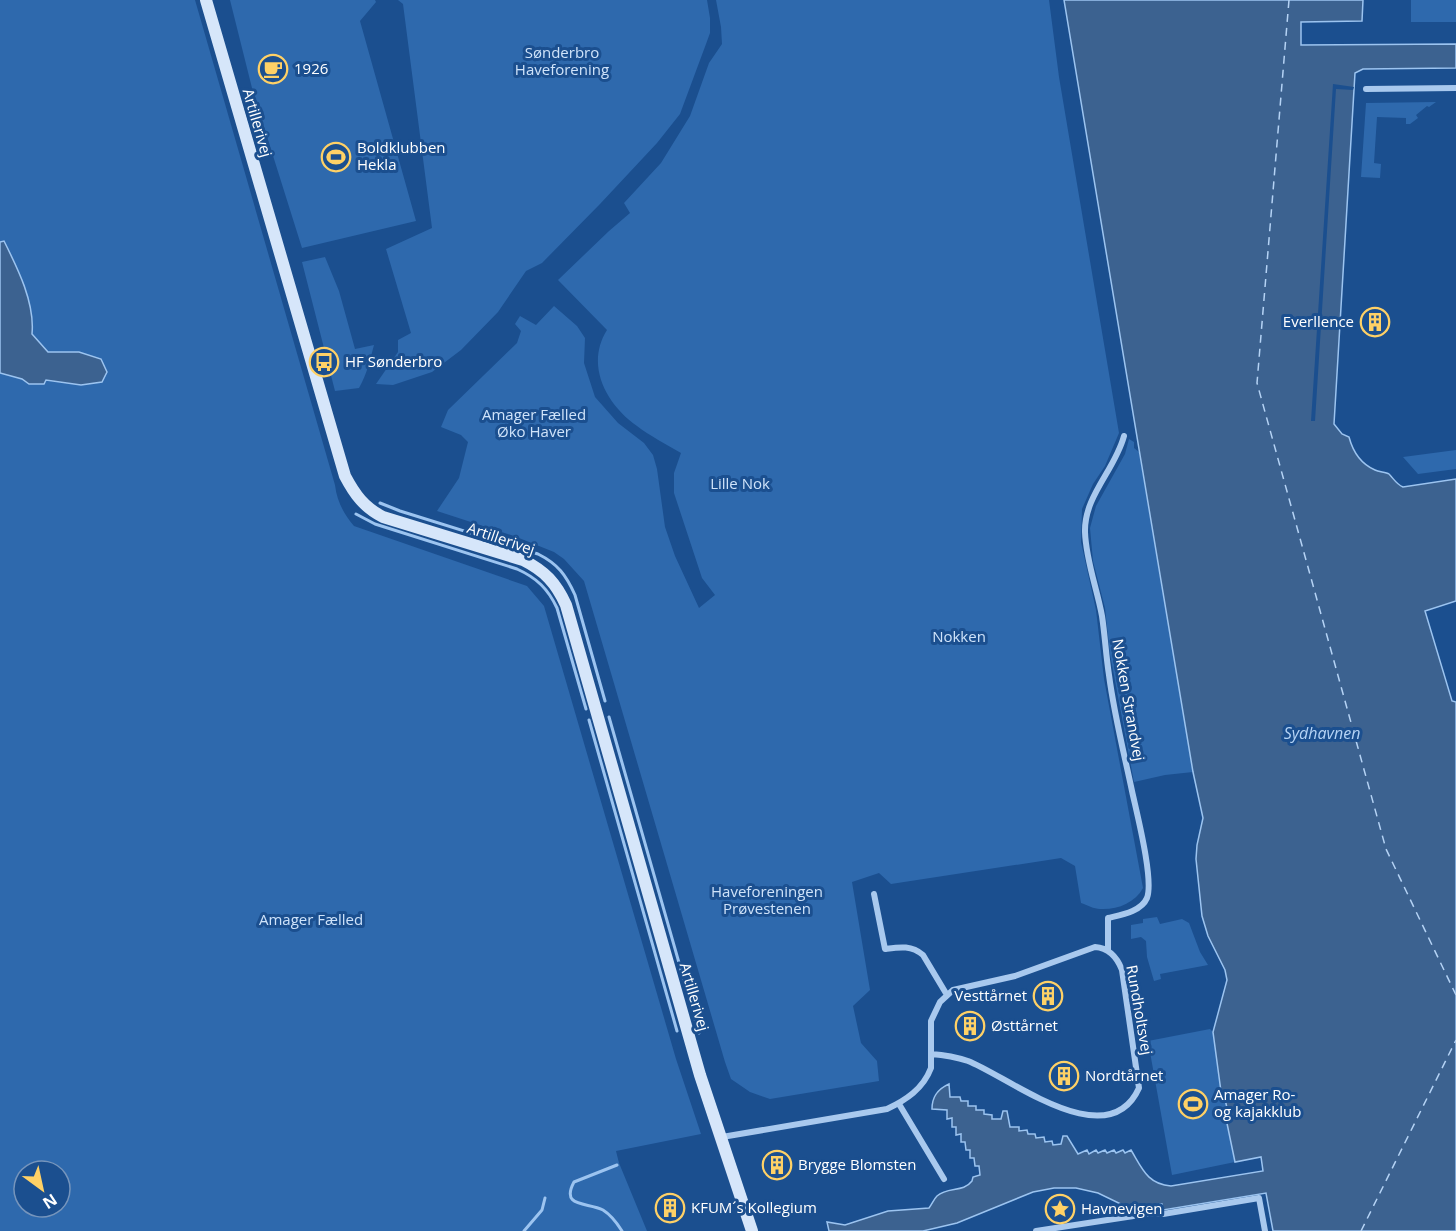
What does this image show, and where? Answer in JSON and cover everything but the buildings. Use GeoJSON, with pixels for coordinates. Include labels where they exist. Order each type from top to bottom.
{"type":"FeatureCollection","features":[{"type":"Feature","properties":{"kind":"street","name":"Artillerivej"},"geometry":{"type":"LineString","coordinates":[[206,0],[345,476],[353,492],[370,510],[383,517],[523,560],[539,568],[551,578],[562,596],[698,1065],[752,1231]]}},
{"type":"Feature","properties":{"kind":"street"},"geometry":{"type":"LineString","coordinates":[[1366,88],[1456,88]]}},
{"type":"Feature","properties":{"kind":"street","name":"Nokken Strandvej"},"geometry":{"type":"LineString","coordinates":[[1108,951],[1108,918],[1138,908],[1143,904],[1150,888],[1109,677],[1102,615],[1087,552],[1085,529],[1093,496],[1120,451],[1124,436]]}},
{"type":"Feature","properties":{"kind":"street"},"geometry":{"type":"LineString","coordinates":[[722,1137],[887,1109],[899,1104],[917,1090],[926,1079],[931,1068],[931,1021],[934,1010],[947,995],[927,961],[917,951],[902,947],[885,949],[874,894]]}},
{"type":"Feature","properties":{"kind":"street","name":"Rundholtsvej"},"geometry":{"type":"LineString","coordinates":[[932,1053],[969,1062],[1033,1097],[1066,1110],[1106,1116],[1124,1108],[1136,1096],[1139,1088],[1122,970],[1114,955],[1102,948],[1089,948],[1015,976],[960,987],[947,995]]}},
{"type":"Feature","properties":{"kind":"street"},"geometry":{"type":"LineString","coordinates":[[899,1104],[944,1179]]}},
{"type":"Feature","properties":{"kind":"street"},"geometry":{"type":"LineString","coordinates":[[1036,1231],[1259,1198],[1265,1231]]}},
{"type":"Feature","properties":{"kind":"green space","name":"Amager Fælled"},"geometry":{"type":"Polygon","coordinates":[[[0,0],[195,0],[337,497],[347,517],[354,526],[527,586],[544,606],[676,1059],[701,1134],[616,1151],[647,1231],[0,1231],[0,0]]]}},
{"type":"Feature","properties":{"kind":"green space","name":"Boldklubben Hekla"},"geometry":{"type":"Polygon","coordinates":[[[230,0],[375,0],[376,2],[360,21],[416,221],[302,248],[253,92],[230,0]]]}},
{"type":"Feature","properties":{"kind":"green space","name":"Sønderbro Haveforening"},"geometry":{"type":"Polygon","coordinates":[[[398,0],[707,0],[710,33],[680,114],[657,143],[542,263],[526,271],[498,312],[461,350],[432,372],[393,385],[376,384],[398,352],[398,340],[411,333],[386,249],[432,228],[403,4],[398,0]]]}},
{"type":"Feature","properties":{"kind":"green space"},"geometry":{"type":"Polygon","coordinates":[[[716,0],[1049,0],[1059,77],[1119,433],[1105,466],[1093,484],[1082,509],[1081,542],[1096,610],[1104,679],[1143,888],[1130,902],[1119,907],[1100,909],[1091,907],[1081,903],[1075,866],[1061,858],[891,884],[879,873],[852,882],[870,990],[853,1006],[861,1043],[877,1061],[879,1081],[770,1099],[750,1092],[731,1079],[584,581],[564,559],[554,552],[514,536],[437,511],[459,478],[468,442],[461,435],[441,427],[448,410],[517,343],[521,331],[515,324],[520,316],[536,325],[554,306],[577,326],[585,338],[584,363],[595,397],[618,423],[644,443],[653,455],[665,527],[675,556],[699,608],[715,595],[702,578],[674,493],[674,473],[681,453],[642,430],[616,407],[602,383],[599,370],[598,357],[607,330],[558,280],[630,213],[624,203],[661,163],[690,116],[709,63],[722,44],[716,0]]]}},
{"type":"Feature","properties":{"kind":"green space"},"geometry":{"type":"Polygon","coordinates":[[[1411,0],[1456,0],[1456,22],[1411,22],[1411,0]]]}},
{"type":"Feature","properties":{"kind":"green space"},"geometry":{"type":"Polygon","coordinates":[[[1436,102],[1416,115],[1418,118],[1410,124],[1406,124],[1406,118],[1377,117],[1374,163],[1381,164],[1380,178],[1361,177],[1366,103],[1436,102]]]}},
{"type":"Feature","properties":{"kind":"green space"},"geometry":{"type":"Polygon","coordinates":[[[325,257],[339,291],[355,349],[374,345],[359,388],[335,391],[302,262],[325,257]]]}},
{"type":"Feature","properties":{"kind":"green space"},"geometry":{"type":"Polygon","coordinates":[[[1129,439],[1134,442],[1134,448],[1139,452],[1193,772],[1134,782],[1110,654],[1105,608],[1093,561],[1090,528],[1096,506],[1125,454],[1129,439]]]}},
{"type":"Feature","properties":{"kind":"green space"},"geometry":{"type":"Polygon","coordinates":[[[1456,450],[1456,469],[1418,474],[1403,457],[1456,450]]]}},
{"type":"Feature","properties":{"kind":"green space"},"geometry":{"type":"Polygon","coordinates":[[[1157,917],[1160,924],[1182,919],[1189,923],[1200,952],[1208,965],[1160,974],[1161,979],[1154,981],[1147,957],[1146,941],[1141,937],[1131,939],[1131,925],[1143,923],[1143,919],[1157,917]]]}},
{"type":"Feature","properties":{"kind":"green space","name":"Amager Ro- og kajakklub"},"geometry":{"type":"Polygon","coordinates":[[[1210,1029],[1213,1032],[1223,1099],[1225,1099],[1227,1108],[1224,1109],[1235,1162],[1172,1175],[1148,1041],[1210,1029]]]}},
{"type":"Feature","properties":{"kind":"water","name":"Sydhavnen"},"geometry":{"type":"Polygon","coordinates":[[[1064,0],[1363,0],[1362,21],[1301,22],[1301,45],[1456,44],[1456,68],[1363,69],[1355,73],[1334,424],[1342,434],[1349,437],[1355,452],[1362,461],[1375,470],[1389,474],[1403,487],[1456,479],[1456,601],[1425,611],[1452,701],[1456,702],[1456,1231],[1273,1231],[1266,1193],[1163,1210],[1162,1204],[1131,1209],[1098,1193],[1076,1188],[1054,1188],[1033,1192],[957,1223],[923,1231],[829,1231],[827,1222],[845,1225],[888,1211],[929,1208],[941,1193],[964,1187],[972,1181],[973,1177],[980,1175],[979,1166],[975,1166],[974,1158],[970,1158],[970,1150],[966,1150],[965,1142],[961,1142],[961,1134],[956,1135],[956,1127],[952,1127],[952,1118],[947,1119],[947,1110],[932,1109],[936,1094],[949,1084],[950,1097],[960,1097],[961,1101],[968,1101],[968,1106],[976,1106],[976,1110],[984,1110],[984,1114],[992,1115],[992,1119],[1001,1119],[1003,1111],[1007,1111],[1010,1127],[1019,1127],[1019,1131],[1027,1130],[1028,1134],[1035,1134],[1036,1138],[1044,1137],[1045,1142],[1052,1141],[1053,1145],[1061,1144],[1063,1136],[1067,1136],[1078,1154],[1087,1150],[1089,1154],[1096,1150],[1098,1153],[1105,1150],[1107,1153],[1114,1150],[1116,1153],[1123,1150],[1125,1153],[1131,1150],[1146,1174],[1163,1185],[1171,1186],[1263,1171],[1261,1157],[1235,1162],[1224,1109],[1227,1108],[1225,1099],[1222,1099],[1213,1032],[1227,980],[1202,916],[1196,859],[1203,818],[1193,772],[1064,0]]]}},
{"type":"Feature","properties":{"kind":"water"},"geometry":{"type":"Polygon","coordinates":[[[4,241],[28,298],[32,334],[48,352],[79,352],[101,359],[107,372],[102,382],[81,385],[46,380],[44,384],[29,384],[22,379],[0,373],[0,242],[4,241]]]}},
{"type":"Feature","properties":{"kind":"pier"},"geometry":{"type":"Polygon","coordinates":[[[1333,84],[1354,87],[1353,90],[1336,89],[1315,421],[1311,421],[1333,84]]]}},
{"type":"Feature","properties":{"kind":"waterway"},"geometry":{"type":"LineString","coordinates":[[380,503],[538,554],[556,566],[565,576],[575,595],[605,701]]}},
{"type":"Feature","properties":{"kind":"waterway"},"geometry":{"type":"LineString","coordinates":[[356,514],[375,524],[517,569],[536,580],[550,595],[557,608],[586,709]]}},
{"type":"Feature","properties":{"kind":"waterway"},"geometry":{"type":"LineString","coordinates":[[609,717],[699,1033]]}},
{"type":"Feature","properties":{"kind":"waterway"},"geometry":{"type":"LineString","coordinates":[[589,720],[677,1031]]}},
{"type":"Feature","properties":{"kind":"waterway"},"geometry":{"type":"LineString","coordinates":[[617,1165],[574,1182],[571,1196],[578,1203],[609,1214],[622,1231]]}},
{"type":"Feature","properties":{"kind":"waterway"},"geometry":{"type":"LineString","coordinates":[[524,1231],[542,1210],[545,1198]]}},
{"type":"Feature","properties":{"kind":"ferry route"},"geometry":{"type":"LineString","coordinates":[[1289,0],[1257,383],[1386,849],[1456,995]]}},
{"type":"Feature","properties":{"kind":"ferry route"},"geometry":{"type":"LineString","coordinates":[[1361,1231],[1456,1040]]}},
{"type":"Feature","properties":{"kind":"place","name":"1926"},"geometry":{"type":"Point","coordinates":[273,69]}},
{"type":"Feature","properties":{"kind":"place","name":"Boldklubben Hekla"},"geometry":{"type":"Point","coordinates":[336,157]}},
{"type":"Feature","properties":{"kind":"place","name":"Everllence"},"geometry":{"type":"Point","coordinates":[1375,322]}},
{"type":"Feature","properties":{"kind":"place","name":"HF Sønderbro"},"geometry":{"type":"Point","coordinates":[324,362]}},
{"type":"Feature","properties":{"kind":"place","name":"Vesttårnet"},"geometry":{"type":"Point","coordinates":[1048,996]}},
{"type":"Feature","properties":{"kind":"place","name":"Østtårnet"},"geometry":{"type":"Point","coordinates":[970,1026]}},
{"type":"Feature","properties":{"kind":"place","name":"Nordtårnet"},"geometry":{"type":"Point","coordinates":[1064,1076]}},
{"type":"Feature","properties":{"kind":"place","name":"Amager Ro- og kajakklub"},"geometry":{"type":"Point","coordinates":[1193,1104]}},
{"type":"Feature","properties":{"kind":"place","name":"Brygge Blomsten"},"geometry":{"type":"Point","coordinates":[777,1165]}},
{"type":"Feature","properties":{"kind":"place","name":"KFUM´s Kollegium"},"geometry":{"type":"Point","coordinates":[670,1208]}},
{"type":"Feature","properties":{"kind":"place","name":"Havnevigen"},"geometry":{"type":"Point","coordinates":[1060,1209]}},
{"type":"Feature","properties":{"kind":"park label","name":"Amager Fælled Øko Haver"},"geometry":{"type":"Point","coordinates":[534,424]}},
{"type":"Feature","properties":{"kind":"park label","name":"Lille Nok"},"geometry":{"type":"Point","coordinates":[740,484]}},
{"type":"Feature","properties":{"kind":"park label","name":"Nokken"},"geometry":{"type":"Point","coordinates":[959,637]}},
{"type":"Feature","properties":{"kind":"park label","name":"Haveforeningen Prøvestenen"},"geometry":{"type":"Point","coordinates":[767,900]}}]}
